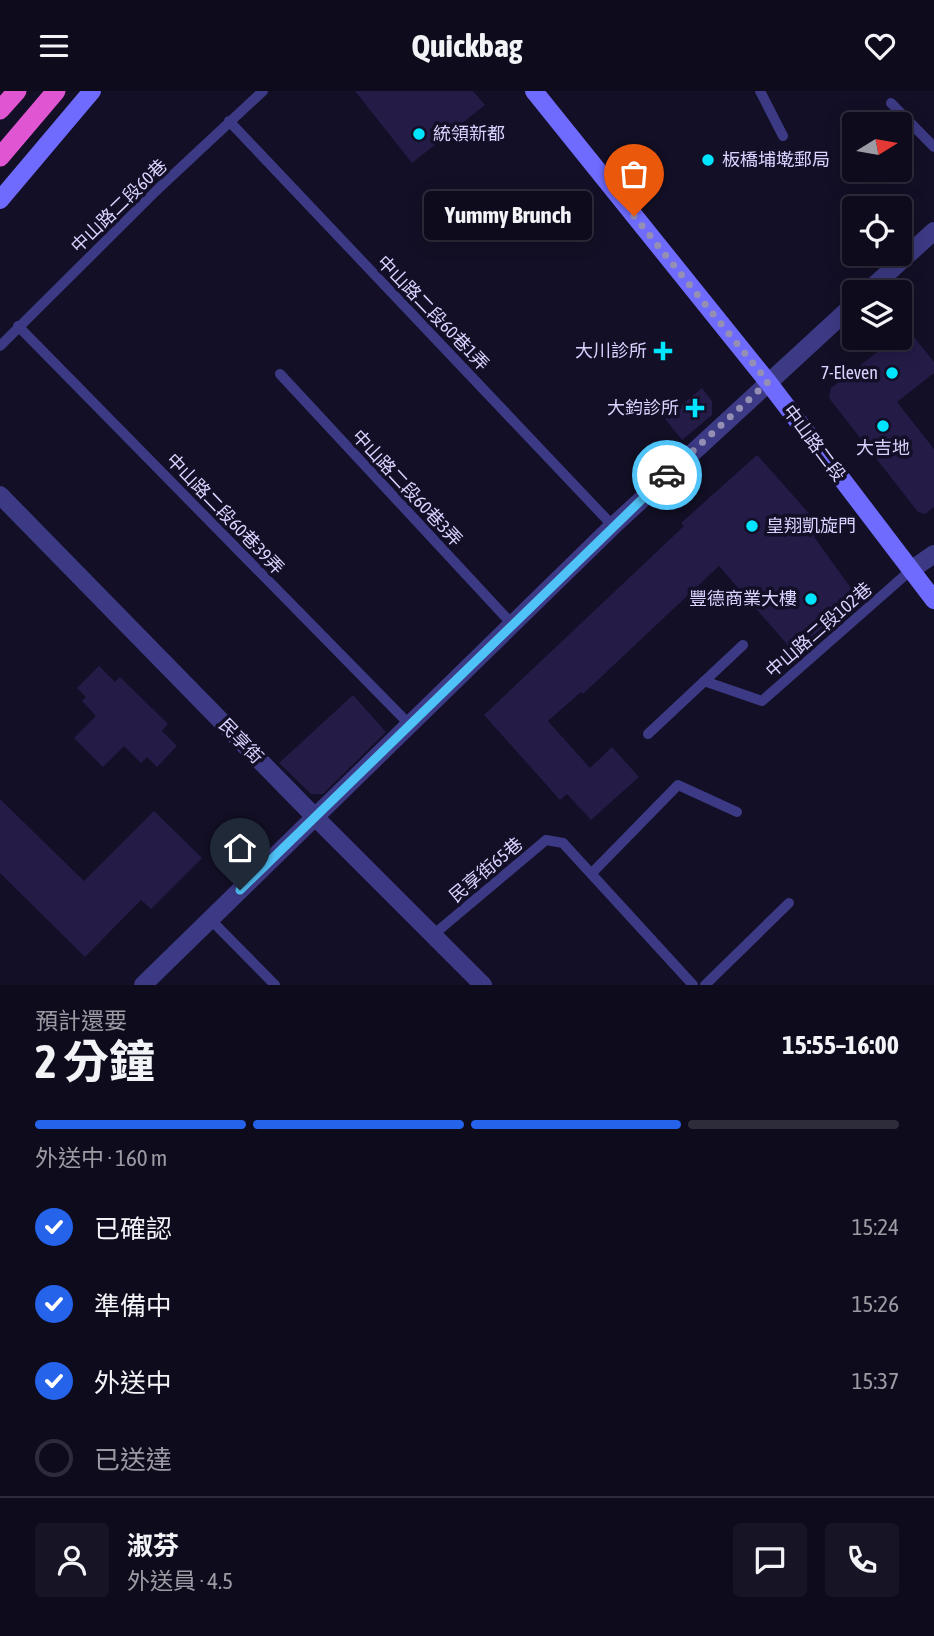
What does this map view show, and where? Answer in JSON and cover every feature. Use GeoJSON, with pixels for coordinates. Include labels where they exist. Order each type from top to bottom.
{"type":"FeatureCollection","features":[{"type":"Feature","properties":{"kind":"highway"},"geometry":{"type":"LineString","coordinates":[[0,110],[17,91]]}},
{"type":"Feature","properties":{"kind":"highway"},"geometry":{"type":"LineString","coordinates":[[0,157],[56,91]]}},
{"type":"Feature","properties":{"kind":"main road"},"geometry":{"type":"LineString","coordinates":[[0,200],[92,91]]}},
{"type":"Feature","properties":{"kind":"main road","name":"中山路二段"},"geometry":{"type":"LineString","coordinates":[[534,91],[768,382],[934,600]]}},
{"type":"Feature","properties":{"kind":"street"},"geometry":{"type":"LineString","coordinates":[[880,280],[934,231]]}},
{"type":"Feature","properties":{"kind":"street"},"geometry":{"type":"LineString","coordinates":[[143,985],[613,526],[842,315]]}},
{"type":"Feature","properties":{"kind":"street","name":"民享街"},"geometry":{"type":"LineString","coordinates":[[0,495],[483,985]]}},
{"type":"Feature","properties":{"kind":"street"},"geometry":{"type":"LineString","coordinates":[[911,570],[934,554]]}},
{"type":"Feature","properties":{"kind":"lane","name":"中山路二段60巷"},"geometry":{"type":"LineString","coordinates":[[0,347],[18,326],[263,91]]}},
{"type":"Feature","properties":{"kind":"lane"},"geometry":{"type":"LineString","coordinates":[[760,91],[783,136]]}},
{"type":"Feature","properties":{"kind":"lane"},"geometry":{"type":"LineString","coordinates":[[891,103],[934,147]]}},
{"type":"Feature","properties":{"kind":"lane","name":"中山路二段60巷1弄"},"geometry":{"type":"LineString","coordinates":[[229,121],[613,526]]}},
{"type":"Feature","properties":{"kind":"lane","name":"中山路二段60巷39弄"},"geometry":{"type":"LineString","coordinates":[[18,326],[410,725]]}},
{"type":"Feature","properties":{"kind":"lane","name":"中山路二段60巷3弄"},"geometry":{"type":"LineString","coordinates":[[279,374],[512,624]]}},
{"type":"Feature","properties":{"kind":"lane","name":"中山路二段102巷"},"geometry":{"type":"LineString","coordinates":[[704,681],[762,701],[911,570]]}},
{"type":"Feature","properties":{"kind":"lane"},"geometry":{"type":"LineString","coordinates":[[648,734],[743,645]]}},
{"type":"Feature","properties":{"kind":"lane"},"geometry":{"type":"LineString","coordinates":[[591,874],[678,785],[737,812]]}},
{"type":"Feature","properties":{"kind":"lane","name":"民享街65巷"},"geometry":{"type":"LineString","coordinates":[[433,935],[546,840],[563,843],[693,985]]}},
{"type":"Feature","properties":{"kind":"lane"},"geometry":{"type":"LineString","coordinates":[[705,985],[789,903]]}},
{"type":"Feature","properties":{"kind":"lane"},"geometry":{"type":"LineString","coordinates":[[210,919],[275,985]]}},
{"type":"Feature","properties":{"kind":"building","name":"統領新都"},"geometry":{"type":"Polygon","coordinates":[[[355,91],[473,91],[485,105],[412,163],[355,91]]]}},
{"type":"Feature","properties":{"kind":"building","name":"大吉地"},"geometry":{"type":"Polygon","coordinates":[[[912,334],[934,362],[934,373],[897,402],[934,449],[934,507],[925,514],[918,512],[829,398],[831,388],[880,350],[912,350],[912,334]]]}},
{"type":"Feature","properties":{"kind":"building","name":"大鈞診所"},"geometry":{"type":"Polygon","coordinates":[[[702,388],[712,401],[712,415],[682,440],[665,419],[702,388]]]}},
{"type":"Feature","properties":{"kind":"building"},"geometry":{"type":"Polygon","coordinates":[[[757,455],[823,529],[814,537],[851,588],[855,609],[799,658],[719,566],[583,694],[581,692],[548,721],[590,768],[612,747],[639,777],[591,820],[567,794],[560,800],[484,715],[684,526],[681,523],[757,455]]]}},
{"type":"Feature","properties":{"kind":"building"},"geometry":{"type":"Polygon","coordinates":[[[99,666],[115,682],[120,677],[168,724],[162,731],[177,746],[157,767],[147,757],[141,763],[124,746],[103,767],[74,738],[96,716],[82,701],[86,697],[77,688],[99,666]]]}},
{"type":"Feature","properties":{"kind":"building"},"geometry":{"type":"Polygon","coordinates":[[[353,695],[386,732],[323,794],[311,794],[279,763],[353,695]]]}},
{"type":"Feature","properties":{"kind":"building"},"geometry":{"type":"Polygon","coordinates":[[[0,799],[84,881],[154,811],[202,858],[151,909],[141,900],[85,957],[0,873],[0,799]]]}},
{"type":"Feature","properties":{"kind":"way so far"},"geometry":{"type":"LineString","coordinates":[[634,216],[768,382],[667,475]]}},
{"type":"Feature","properties":{"kind":"place","name":"統領新都"},"geometry":{"type":"Point","coordinates":[419,134]}},
{"type":"Feature","properties":{"kind":"place","name":"板橋埔墘郵局"},"geometry":{"type":"Point","coordinates":[708,160]}},
{"type":"Feature","properties":{"kind":"place","name":"Yummy Brunch"},"geometry":{"type":"Point","coordinates":[634,216]}},
{"type":"Feature","properties":{"kind":"place","name":"大川診所"},"geometry":{"type":"Point","coordinates":[663,351]}},
{"type":"Feature","properties":{"kind":"place","name":"7-Eleven"},"geometry":{"type":"Point","coordinates":[892,373]}},
{"type":"Feature","properties":{"kind":"place","name":"大鈞診所"},"geometry":{"type":"Point","coordinates":[695,408]}},
{"type":"Feature","properties":{"kind":"place","name":"大吉地"},"geometry":{"type":"Point","coordinates":[883,426]}},
{"type":"Feature","properties":{"kind":"place","name":"皇翔凱旋門"},"geometry":{"type":"Point","coordinates":[752,526]}},
{"type":"Feature","properties":{"kind":"place","name":"豐德商業大樓"},"geometry":{"type":"Point","coordinates":[811,599]}},
{"type":"Feature","properties":{"kind":"route"},"geometry":{"type":"LineString","coordinates":[[240,890],[667,475]]}}]}
